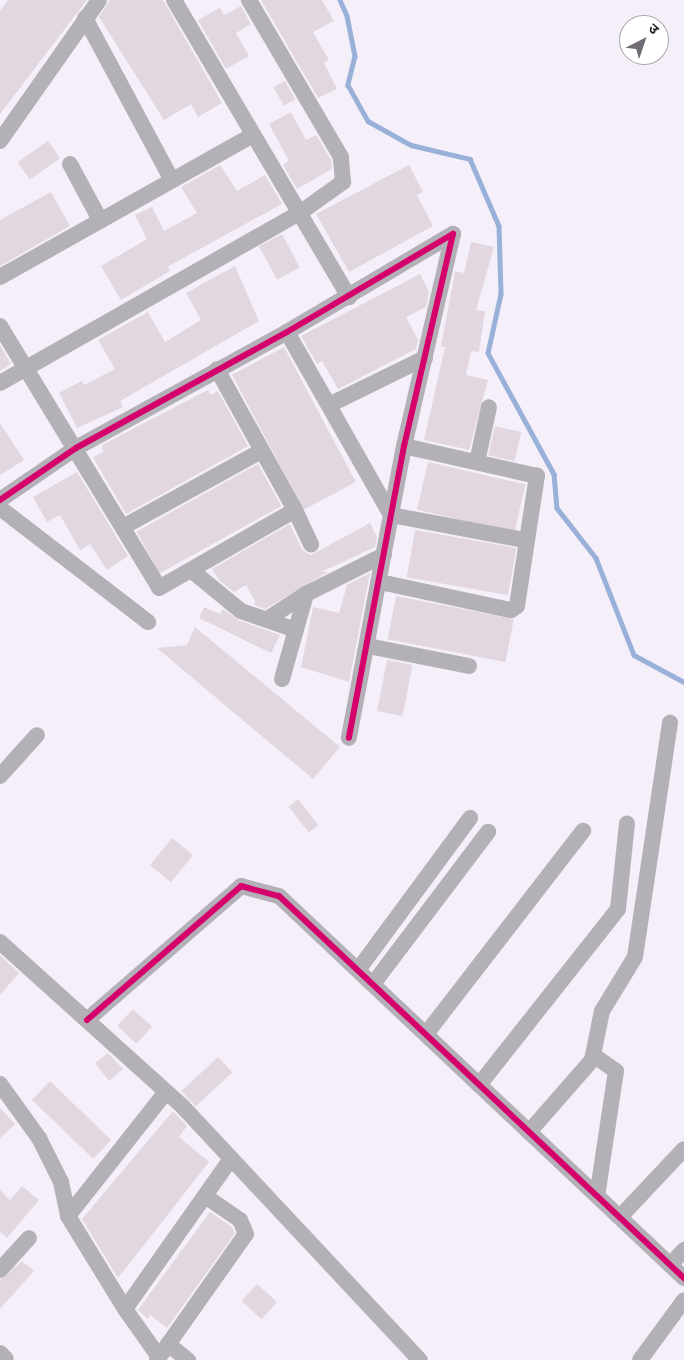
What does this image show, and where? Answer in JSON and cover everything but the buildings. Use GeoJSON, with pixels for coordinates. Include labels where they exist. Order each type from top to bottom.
{"type":"FeatureCollection","features":[{"type":"Feature","properties":{"kind":"street"},"geometry":{"type":"LineString","coordinates":[[0,141],[99,0]]}},
{"type":"Feature","properties":{"kind":"street"},"geometry":{"type":"LineString","coordinates":[[174,0],[251,136],[301,212],[348,296]]}},
{"type":"Feature","properties":{"kind":"street"},"geometry":{"type":"LineString","coordinates":[[0,382],[301,212],[343,182],[341,157],[249,0]]}},
{"type":"Feature","properties":{"kind":"street"},"geometry":{"type":"LineString","coordinates":[[85,18],[172,180]]}},
{"type":"Feature","properties":{"kind":"street"},"geometry":{"type":"LineString","coordinates":[[0,277],[251,136]]}},
{"type":"Feature","properties":{"kind":"street"},"geometry":{"type":"LineString","coordinates":[[70,164],[100,220]]}},
{"type":"Feature","properties":{"kind":"street"},"geometry":{"type":"LineString","coordinates":[[0,500],[76,448],[216,369],[287,332],[453,234],[404,446],[368,646],[349,738]]}},
{"type":"Feature","properties":{"kind":"street"},"geometry":{"type":"LineString","coordinates":[[0,326],[76,448],[159,588],[295,510]]}},
{"type":"Feature","properties":{"kind":"street"},"geometry":{"type":"LineString","coordinates":[[287,332],[391,514],[525,540]]}},
{"type":"Feature","properties":{"kind":"street"},"geometry":{"type":"LineString","coordinates":[[329,405],[425,358]]}},
{"type":"Feature","properties":{"kind":"street"},"geometry":{"type":"LineString","coordinates":[[216,369],[295,510],[310,545]]}},
{"type":"Feature","properties":{"kind":"street"},"geometry":{"type":"LineString","coordinates":[[477,462],[490,407]]}},
{"type":"Feature","properties":{"kind":"street"},"geometry":{"type":"LineString","coordinates":[[380,582],[511,610],[517,606],[525,540],[537,476],[404,446]]}},
{"type":"Feature","properties":{"kind":"street"},"geometry":{"type":"LineString","coordinates":[[123,527],[261,451]]}},
{"type":"Feature","properties":{"kind":"street"},"geometry":{"type":"LineString","coordinates":[[0,508],[148,622]]}},
{"type":"Feature","properties":{"kind":"street"},"geometry":{"type":"LineString","coordinates":[[269,618],[306,594],[384,555]]}},
{"type":"Feature","properties":{"kind":"street"},"geometry":{"type":"LineString","coordinates":[[191,570],[241,611],[269,618],[296,630]]}},
{"type":"Feature","properties":{"kind":"street"},"geometry":{"type":"LineString","coordinates":[[282,679],[306,594]]}},
{"type":"Feature","properties":{"kind":"street"},"geometry":{"type":"LineString","coordinates":[[368,646],[469,666]]}},
{"type":"Feature","properties":{"kind":"street"},"geometry":{"type":"LineString","coordinates":[[529,1132],[592,1060],[602,1011],[634,957],[670,723]]}},
{"type":"Feature","properties":{"kind":"street"},"geometry":{"type":"LineString","coordinates":[[1,772],[38,735]]}},
{"type":"Feature","properties":{"kind":"street"},"geometry":{"type":"LineString","coordinates":[[358,970],[470,818]]}},
{"type":"Feature","properties":{"kind":"street"},"geometry":{"type":"LineString","coordinates":[[479,1084],[618,909],[627,823]]}},
{"type":"Feature","properties":{"kind":"street"},"geometry":{"type":"LineString","coordinates":[[426,1034],[583,831]]}},
{"type":"Feature","properties":{"kind":"street"},"geometry":{"type":"LineString","coordinates":[[373,984],[488,832]]}},
{"type":"Feature","properties":{"kind":"street"},"geometry":{"type":"LineString","coordinates":[[86,1020],[241,886],[279,896],[683,1276]]}},
{"type":"Feature","properties":{"kind":"street"},"geometry":{"type":"LineString","coordinates":[[0,942],[166,1092],[232,1159],[420,1360]]}},
{"type":"Feature","properties":{"kind":"street"},"geometry":{"type":"LineString","coordinates":[[593,1055],[616,1071],[597,1196]]}},
{"type":"Feature","properties":{"kind":"street"},"geometry":{"type":"LineString","coordinates":[[0,1084],[39,1138],[54,1164],[68,1216],[125,1309],[161,1354],[188,1360]]}},
{"type":"Feature","properties":{"kind":"street"},"geometry":{"type":"LineString","coordinates":[[68,1216],[166,1092]]}},
{"type":"Feature","properties":{"kind":"street"},"geometry":{"type":"LineString","coordinates":[[620,1218],[684,1149]]}},
{"type":"Feature","properties":{"kind":"street"},"geometry":{"type":"LineString","coordinates":[[125,1309],[232,1159]]}},
{"type":"Feature","properties":{"kind":"street"},"geometry":{"type":"LineString","coordinates":[[161,1354],[246,1234],[240,1220],[205,1196]]}},
{"type":"Feature","properties":{"kind":"street"},"geometry":{"type":"LineString","coordinates":[[0,1270],[30,1238]]}},
{"type":"Feature","properties":{"kind":"street"},"geometry":{"type":"LineString","coordinates":[[670,1265],[684,1250]]}},
{"type":"Feature","properties":{"kind":"street"},"geometry":{"type":"LineString","coordinates":[[640,1360],[684,1300]]}},
{"type":"Feature","properties":{"kind":"waterway"},"geometry":{"type":"LineString","coordinates":[[340,0],[347,16],[355,56],[348,85],[368,121],[411,145],[470,159],[499,226],[501,294],[488,353],[554,474],[557,508],[596,558],[634,655],[684,682]]}},
{"type":"Feature","properties":{"kind":"cycle path"},"geometry":{"type":"LineString","coordinates":[[0,500],[76,448],[287,332],[453,234],[404,446],[349,738]]}},
{"type":"Feature","properties":{"kind":"cycle path"},"geometry":{"type":"LineString","coordinates":[[87,1020],[241,886],[279,896],[684,1278]]}}]}
